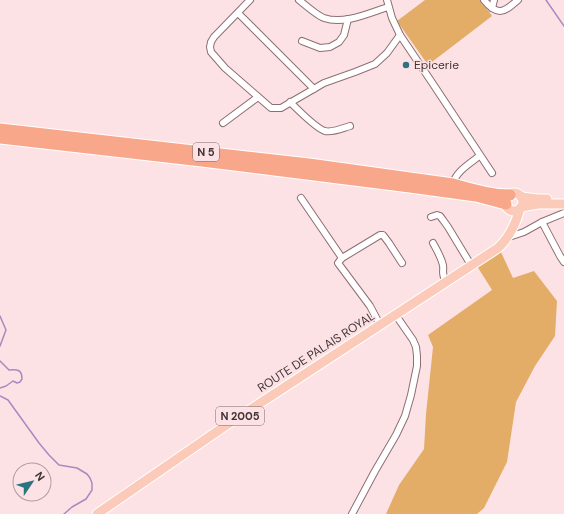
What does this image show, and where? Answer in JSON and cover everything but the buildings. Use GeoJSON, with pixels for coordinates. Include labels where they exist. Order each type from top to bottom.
{"type":"FeatureCollection","features":[{"type":"Feature","properties":{"kind":"highway","name":"N 5"},"geometry":{"type":"LineString","coordinates":[[0,129],[309,164],[453,184],[487,193],[513,205]]}},
{"type":"Feature","properties":{"kind":"highway","name":"N 5"},"geometry":{"type":"LineString","coordinates":[[0,138],[273,169],[474,196],[513,205]]}},
{"type":"Feature","properties":{"kind":"highway"},"geometry":{"type":"LineString","coordinates":[[453,184],[456,190],[474,196]]}},
{"type":"Feature","properties":{"kind":"main road","name":"N 5"},"geometry":{"type":"LineString","coordinates":[[564,198],[538,199],[521,197],[515,193],[513,205],[564,204]]}},
{"type":"Feature","properties":{"kind":"main road"},"geometry":{"type":"LineString","coordinates":[[509,237],[512,224],[513,205]]}},
{"type":"Feature","properties":{"kind":"main road","name":"ROUTE DE PALAIS ROYAL"},"geometry":{"type":"LineString","coordinates":[[97,514],[222,428],[498,248],[509,237]]}},
{"type":"Feature","properties":{"kind":"street"},"geometry":{"type":"LineString","coordinates":[[250,0],[214,37],[210,48],[211,52],[225,68],[271,108],[281,108],[324,83],[375,64],[387,53],[400,35]]}},
{"type":"Feature","properties":{"kind":"street"},"geometry":{"type":"LineString","coordinates":[[299,0],[323,18],[339,20],[348,19],[388,2],[392,18],[400,35],[479,156],[492,173]]}},
{"type":"Feature","properties":{"kind":"street"},"geometry":{"type":"LineString","coordinates":[[484,0],[492,8],[502,11],[509,8],[518,0]]}},
{"type":"Feature","properties":{"kind":"street"},"geometry":{"type":"LineString","coordinates":[[492,8],[494,0]]}},
{"type":"Feature","properties":{"kind":"street"},"geometry":{"type":"LineString","coordinates":[[238,13],[314,89]]}},
{"type":"Feature","properties":{"kind":"street"},"geometry":{"type":"LineString","coordinates":[[302,41],[320,48],[330,47],[339,42],[344,35],[348,19]]}},
{"type":"Feature","properties":{"kind":"street"},"geometry":{"type":"LineString","coordinates":[[223,123],[258,97]]}},
{"type":"Feature","properties":{"kind":"street"},"geometry":{"type":"LineString","coordinates":[[290,102],[324,131],[331,131],[350,126]]}},
{"type":"Feature","properties":{"kind":"street"},"geometry":{"type":"LineString","coordinates":[[453,184],[456,176],[479,156]]}},
{"type":"Feature","properties":{"kind":"street"},"geometry":{"type":"LineString","coordinates":[[300,198],[370,306],[380,325]]}},
{"type":"Feature","properties":{"kind":"street"},"geometry":{"type":"LineString","coordinates":[[509,237],[524,232],[542,222],[564,213]]}},
{"type":"Feature","properties":{"kind":"street"},"geometry":{"type":"LineString","coordinates":[[431,217],[437,215],[440,216],[471,265]]}},
{"type":"Feature","properties":{"kind":"street"},"geometry":{"type":"LineString","coordinates":[[542,222],[564,262]]}},
{"type":"Feature","properties":{"kind":"street"},"geometry":{"type":"LineString","coordinates":[[340,260],[382,235],[402,263]]}},
{"type":"Feature","properties":{"kind":"street"},"geometry":{"type":"LineString","coordinates":[[432,243],[442,261],[443,275],[446,281]]}},
{"type":"Feature","properties":{"kind":"street"},"geometry":{"type":"LineString","coordinates":[[352,514],[396,435],[411,396],[417,366],[416,347],[413,340],[395,314]]}},
{"type":"Feature","properties":{"kind":"shaded area"},"geometry":{"type":"Polygon","coordinates":[[[425,0],[481,0],[492,16],[428,65],[397,21],[425,0]]]}},
{"type":"Feature","properties":{"kind":"shaded area"},"geometry":{"type":"Polygon","coordinates":[[[500,250],[513,278],[534,271],[557,301],[555,336],[535,366],[516,402],[507,462],[484,508],[477,514],[386,514],[399,485],[424,449],[433,347],[428,335],[492,290],[477,266],[500,250]]]}},
{"type":"Feature","properties":{"kind":"waterway"},"geometry":{"type":"LineString","coordinates":[[546,0],[564,26]]}},
{"type":"Feature","properties":{"kind":"waterway"},"geometry":{"type":"LineString","coordinates":[[0,316],[6,330],[0,346]]}},
{"type":"Feature","properties":{"kind":"waterway"},"geometry":{"type":"LineString","coordinates":[[0,361],[9,370],[19,371],[22,379],[20,382],[17,383],[13,381],[0,388]]}},
{"type":"Feature","properties":{"kind":"waterway"},"geometry":{"type":"LineString","coordinates":[[0,396],[8,400],[39,443],[59,465],[77,468],[87,474],[90,478],[92,490],[86,499],[72,507],[64,514]]}},
{"type":"Feature","properties":{"kind":"place","name":"Epicerie"},"geometry":{"type":"Point","coordinates":[406,65]}}]}
